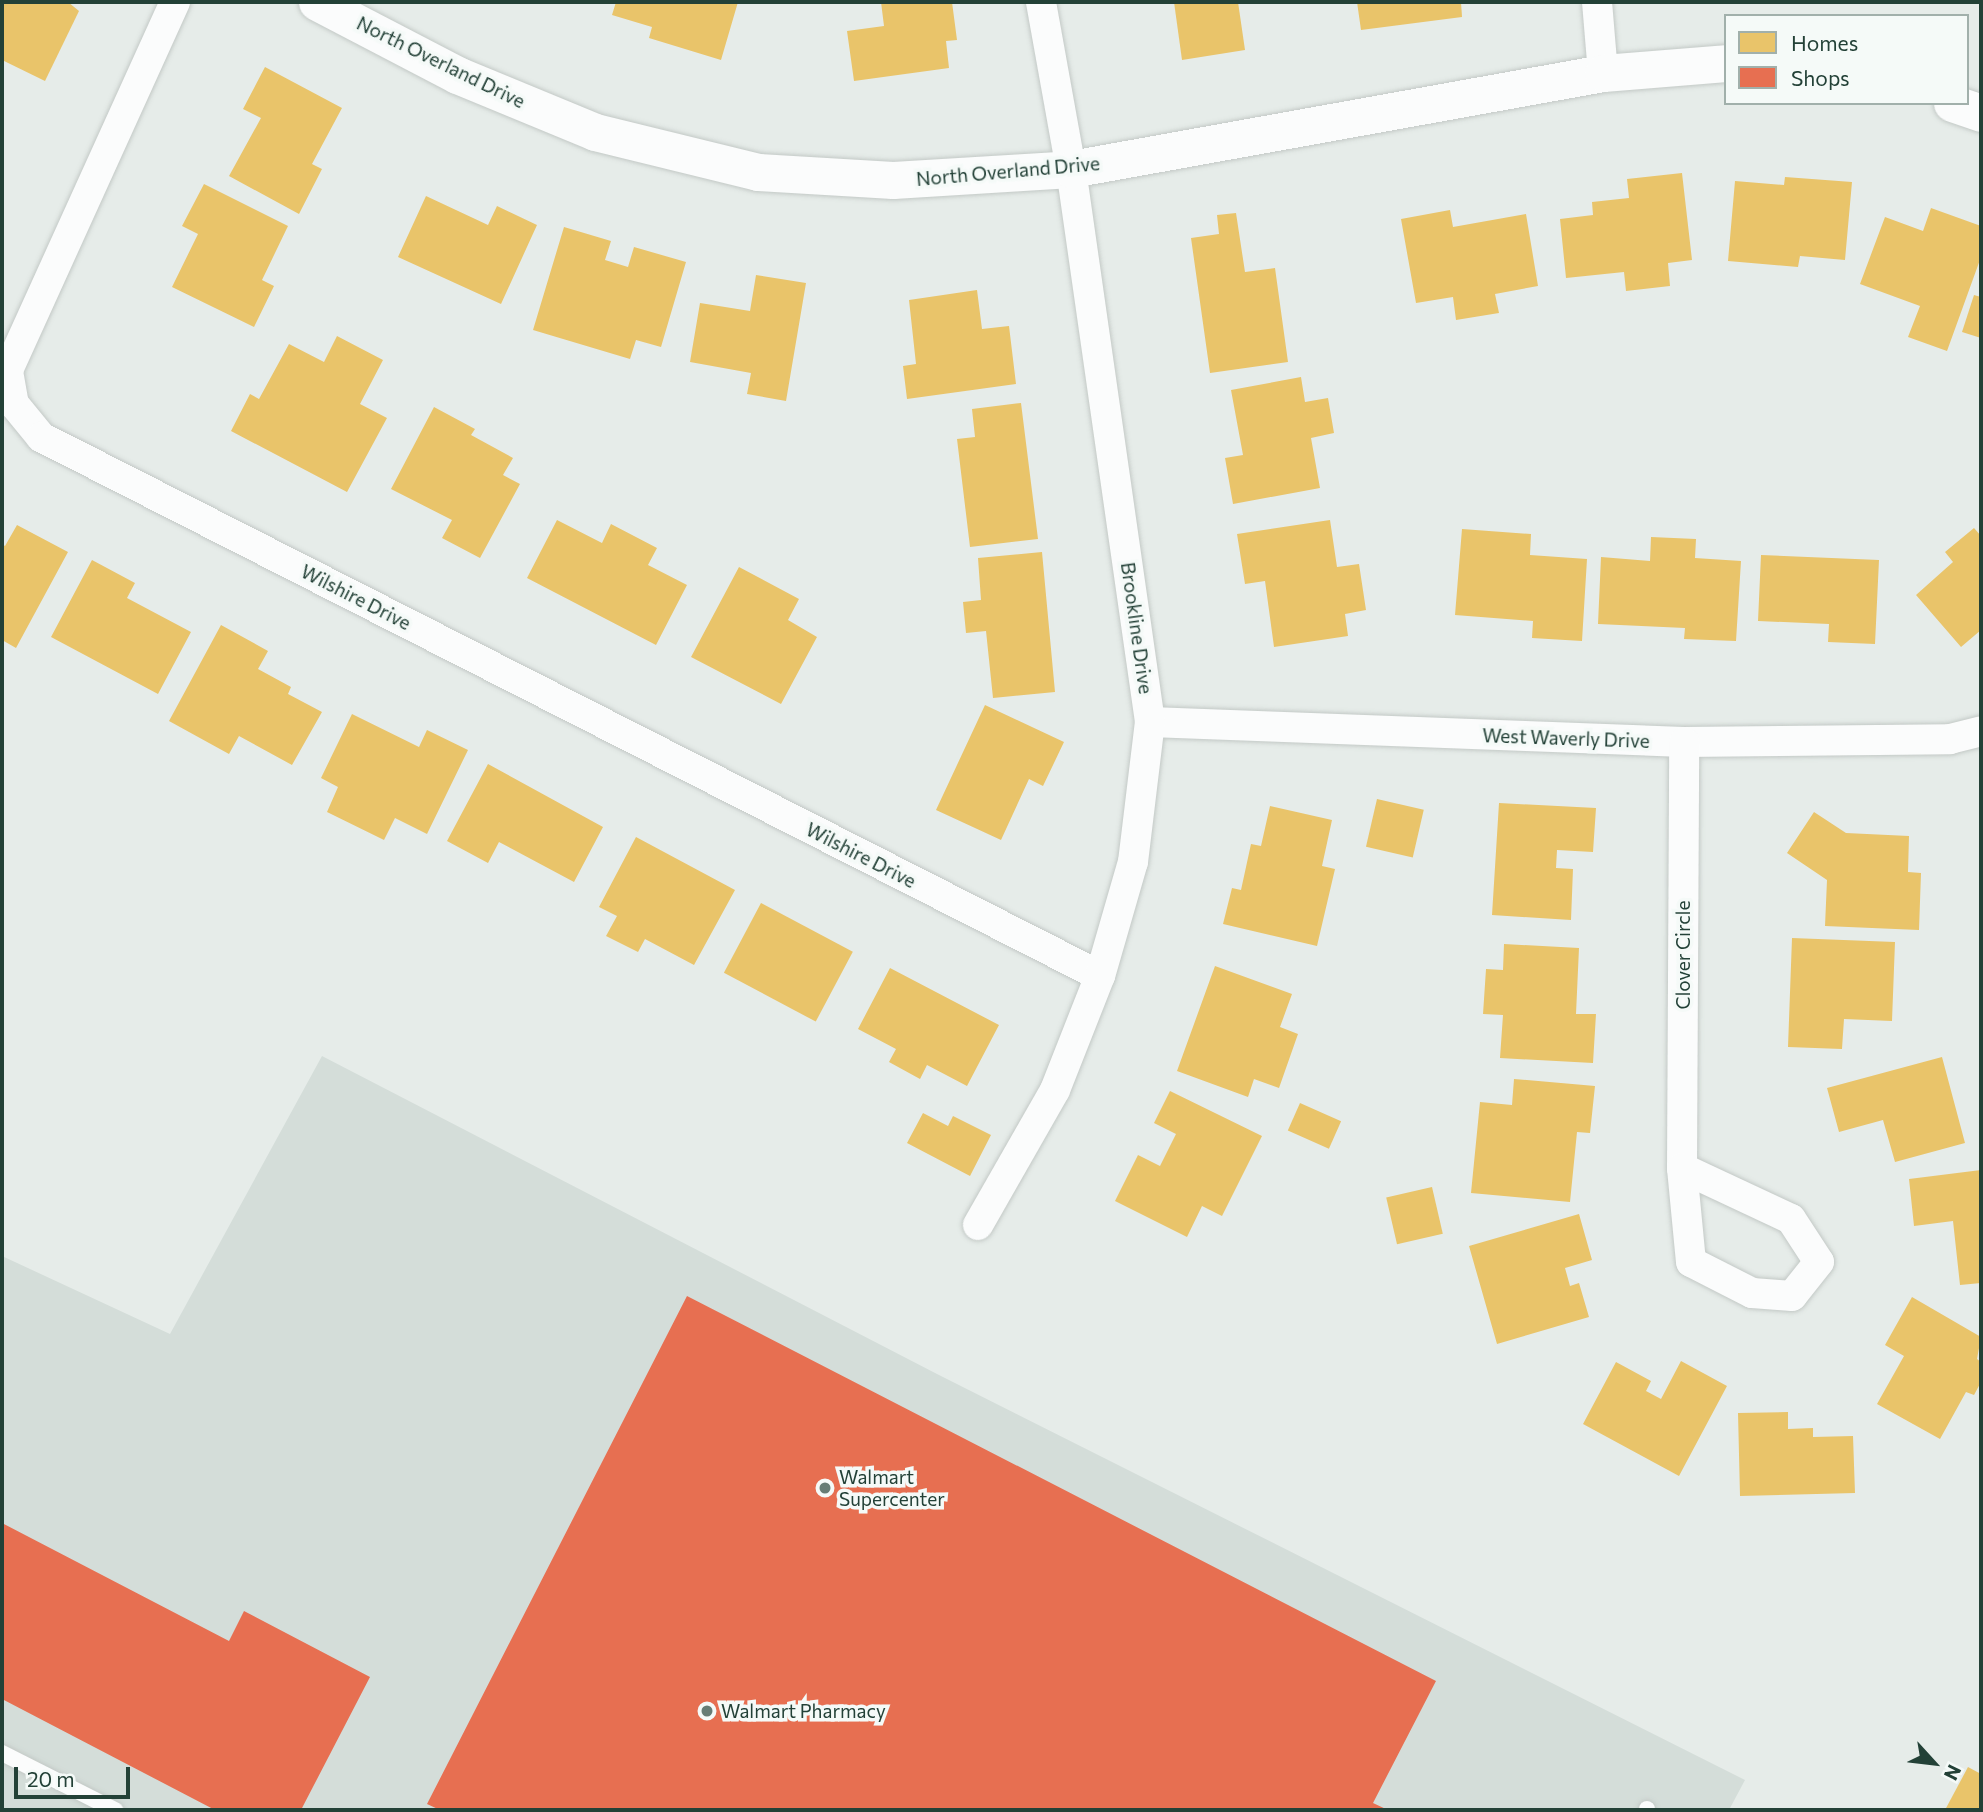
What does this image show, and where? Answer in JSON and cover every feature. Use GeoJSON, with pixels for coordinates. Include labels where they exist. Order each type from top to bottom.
{"type":"FeatureCollection","features":[{"type":"Feature","properties":{"kind":"street","name":"Wilshire Drive"},"geometry":{"type":"LineString","coordinates":[[175,2],[8,371],[14,404],[41,437],[1100,976]]}},
{"type":"Feature","properties":{"kind":"street","name":"North Overland Drive"},"geometry":{"type":"LineString","coordinates":[[317,2],[457,75],[595,132],[758,172],[893,180],[1072,170],[1604,73],[1724,63]]}},
{"type":"Feature","properties":{"kind":"street","name":"Brookline Drive"},"geometry":{"type":"LineString","coordinates":[[978,1225],[1055,1090],[1100,976],[1133,862],[1150,722],[1072,170],[1041,2]]}},
{"type":"Feature","properties":{"kind":"street"},"geometry":{"type":"LineString","coordinates":[[1597,2],[1604,73]]}},
{"type":"Feature","properties":{"kind":"street"},"geometry":{"type":"LineString","coordinates":[[1958,105],[1981,113]]}},
{"type":"Feature","properties":{"kind":"street","name":"West Waverly Drive"},"geometry":{"type":"LineString","coordinates":[[1150,722],[1684,742],[1950,738],[1981,731]]}},
{"type":"Feature","properties":{"kind":"street","name":"Clover Circle"},"geometry":{"type":"LineString","coordinates":[[1682,1168],[1791,1219],[1819,1262],[1792,1296],[1752,1293],[1692,1262],[1682,1168],[1684,742]]}},
{"type":"Feature","properties":{"kind":"lane"},"geometry":{"type":"LineString","coordinates":[[2,1753],[115,1810]]}},
{"type":"Feature","properties":{"kind":"shaded area"},"geometry":{"type":"Polygon","coordinates":[[[322,1056],[937,1374],[1745,1780],[1729,1810],[2,1810],[2,1256],[170,1334],[322,1056]]]}},
{"type":"Feature","properties":{"kind":"building: Homes"},"geometry":{"type":"Polygon","coordinates":[[[4,2],[68,2],[79,11],[45,81],[2,60],[4,2]]]}},
{"type":"Feature","properties":{"kind":"building: Homes"},"geometry":{"type":"Polygon","coordinates":[[[616,2],[738,2],[721,60],[649,38],[652,27],[612,15],[616,2]]]}},
{"type":"Feature","properties":{"kind":"building: Homes"},"geometry":{"type":"Polygon","coordinates":[[[881,2],[952,2],[957,40],[946,41],[949,68],[854,81],[847,31],[884,26],[881,2]]]}},
{"type":"Feature","properties":{"kind":"building: Homes"},"geometry":{"type":"Polygon","coordinates":[[[1174,2],[1238,2],[1245,50],[1182,60],[1174,2]]]}},
{"type":"Feature","properties":{"kind":"building: Homes"},"geometry":{"type":"Polygon","coordinates":[[[1357,2],[1461,2],[1462,17],[1361,30],[1357,2]]]}},
{"type":"Feature","properties":{"kind":"building: Homes"},"geometry":{"type":"Polygon","coordinates":[[[265,67],[342,108],[312,164],[322,169],[299,214],[229,176],[261,118],[243,109],[265,67]]]}},
{"type":"Feature","properties":{"kind":"building: Homes"},"geometry":{"type":"Polygon","coordinates":[[[1682,173],[1692,260],[1668,263],[1670,286],[1626,291],[1624,272],[1566,278],[1560,219],[1593,215],[1592,202],[1629,198],[1627,179],[1682,173]]]}},
{"type":"Feature","properties":{"kind":"building: Homes"},"geometry":{"type":"Polygon","coordinates":[[[1785,177],[1852,182],[1845,260],[1800,256],[1798,267],[1728,261],[1735,181],[1784,185],[1785,177]]]}},
{"type":"Feature","properties":{"kind":"building: Homes"},"geometry":{"type":"Polygon","coordinates":[[[204,184],[288,226],[262,280],[274,286],[254,327],[172,287],[198,234],[182,226],[204,184]]]}},
{"type":"Feature","properties":{"kind":"building: Homes"},"geometry":{"type":"Polygon","coordinates":[[[426,196],[488,225],[497,206],[537,225],[501,304],[398,257],[426,196]]]}},
{"type":"Feature","properties":{"kind":"building: Homes"},"geometry":{"type":"Polygon","coordinates":[[[1931,208],[1981,226],[1981,257],[1947,351],[1908,337],[1920,306],[1860,284],[1885,217],[1923,231],[1931,208]]]}},
{"type":"Feature","properties":{"kind":"building: Homes"},"geometry":{"type":"Polygon","coordinates":[[[1450,210],[1453,227],[1526,214],[1538,286],[1495,294],[1499,313],[1456,320],[1453,297],[1416,303],[1401,219],[1450,210]]]}},
{"type":"Feature","properties":{"kind":"building: Homes"},"geometry":{"type":"Polygon","coordinates":[[[1236,213],[1245,272],[1275,268],[1288,362],[1210,373],[1191,238],[1219,234],[1217,215],[1236,213]]]}},
{"type":"Feature","properties":{"kind":"building: Homes"},"geometry":{"type":"Polygon","coordinates":[[[564,227],[611,241],[605,260],[628,267],[634,247],[686,262],[661,347],[636,340],[630,359],[533,330],[564,227]]]}},
{"type":"Feature","properties":{"kind":"building: Homes"},"geometry":{"type":"Polygon","coordinates":[[[756,275],[806,283],[786,401],[747,394],[751,373],[690,362],[700,303],[750,311],[756,275]]]}},
{"type":"Feature","properties":{"kind":"building: Homes"},"geometry":{"type":"Polygon","coordinates":[[[977,290],[982,329],[1009,326],[1016,384],[907,399],[903,366],[916,364],[909,300],[977,290]]]}},
{"type":"Feature","properties":{"kind":"building: Homes"},"geometry":{"type":"Polygon","coordinates":[[[1974,295],[1981,297],[1981,338],[1962,332],[1974,295]]]}},
{"type":"Feature","properties":{"kind":"building: Homes"},"geometry":{"type":"Polygon","coordinates":[[[337,336],[383,360],[360,404],[387,418],[347,492],[231,431],[250,394],[259,399],[289,344],[324,362],[337,336]]]}},
{"type":"Feature","properties":{"kind":"building: Homes"},"geometry":{"type":"Polygon","coordinates":[[[1301,377],[1305,402],[1328,398],[1334,433],[1311,438],[1320,488],[1233,504],[1225,458],[1243,455],[1231,390],[1301,377]]]}},
{"type":"Feature","properties":{"kind":"building: Homes"},"geometry":{"type":"Polygon","coordinates":[[[1021,403],[1038,539],[970,547],[957,439],[975,437],[972,409],[1021,403]]]}},
{"type":"Feature","properties":{"kind":"building: Homes"},"geometry":{"type":"Polygon","coordinates":[[[434,407],[475,429],[471,435],[513,458],[503,475],[520,484],[480,558],[442,538],[452,520],[391,489],[434,407]]]}},
{"type":"Feature","properties":{"kind":"building: Homes"},"geometry":{"type":"Polygon","coordinates":[[[557,520],[602,543],[611,524],[657,548],[648,565],[687,585],[656,645],[527,578],[557,520]]]}},
{"type":"Feature","properties":{"kind":"building: Homes"},"geometry":{"type":"Polygon","coordinates":[[[1330,520],[1337,567],[1359,564],[1366,610],[1345,614],[1348,636],[1274,647],[1265,581],[1245,584],[1237,534],[1330,520]]]}},
{"type":"Feature","properties":{"kind":"building: Homes"},"geometry":{"type":"Polygon","coordinates":[[[17,525],[68,552],[16,648],[2,640],[2,544],[5,546],[17,525]]]}},
{"type":"Feature","properties":{"kind":"building: Homes"},"geometry":{"type":"Polygon","coordinates":[[[1974,528],[1981,536],[1981,630],[1961,647],[1916,595],[1953,562],[1945,552],[1974,528]]]}},
{"type":"Feature","properties":{"kind":"building: Homes"},"geometry":{"type":"Polygon","coordinates":[[[1462,529],[1531,534],[1530,555],[1587,559],[1582,641],[1532,638],[1533,621],[1455,615],[1462,529]]]}},
{"type":"Feature","properties":{"kind":"building: Homes"},"geometry":{"type":"Polygon","coordinates":[[[1651,537],[1696,539],[1695,558],[1741,561],[1736,641],[1684,639],[1685,628],[1598,624],[1601,557],[1650,561],[1651,537]]]}},
{"type":"Feature","properties":{"kind":"building: Homes"},"geometry":{"type":"Polygon","coordinates":[[[1042,552],[1055,692],[993,698],[986,631],[966,633],[963,602],[981,600],[978,558],[1042,552]]]}},
{"type":"Feature","properties":{"kind":"building: Homes"},"geometry":{"type":"Polygon","coordinates":[[[1761,555],[1879,560],[1875,644],[1828,642],[1829,624],[1758,621],[1761,555]]]}},
{"type":"Feature","properties":{"kind":"building: Homes"},"geometry":{"type":"Polygon","coordinates":[[[92,560],[135,583],[127,598],[191,632],[158,694],[51,637],[92,560]]]}},
{"type":"Feature","properties":{"kind":"building: Homes"},"geometry":{"type":"Polygon","coordinates":[[[739,567],[799,599],[788,620],[817,637],[781,704],[691,657],[739,567]]]}},
{"type":"Feature","properties":{"kind":"building: Homes"},"geometry":{"type":"Polygon","coordinates":[[[221,625],[268,651],[258,669],[291,687],[288,694],[322,712],[292,765],[239,736],[229,754],[169,721],[221,625]]]}},
{"type":"Feature","properties":{"kind":"building: Homes"},"geometry":{"type":"Polygon","coordinates":[[[985,705],[1064,742],[1043,786],[1029,779],[1001,840],[936,810],[985,705]]]}},
{"type":"Feature","properties":{"kind":"building: Homes"},"geometry":{"type":"Polygon","coordinates":[[[352,714],[419,747],[427,730],[468,750],[427,834],[395,818],[384,840],[327,812],[338,787],[321,778],[352,714]]]}},
{"type":"Feature","properties":{"kind":"building: Homes"},"geometry":{"type":"Polygon","coordinates":[[[488,764],[603,827],[574,882],[499,842],[488,863],[447,841],[488,764]]]}},
{"type":"Feature","properties":{"kind":"building: Homes"},"geometry":{"type":"Polygon","coordinates":[[[1377,799],[1424,810],[1413,858],[1366,847],[1377,799]]]}},
{"type":"Feature","properties":{"kind":"building: Homes"},"geometry":{"type":"Polygon","coordinates":[[[1499,803],[1596,808],[1593,852],[1557,850],[1556,868],[1573,869],[1571,920],[1492,915],[1499,803]]]}},
{"type":"Feature","properties":{"kind":"building: Homes"},"geometry":{"type":"Polygon","coordinates":[[[1270,806],[1332,820],[1322,866],[1335,869],[1317,946],[1223,924],[1232,888],[1241,890],[1251,844],[1261,846],[1270,806]]]}},
{"type":"Feature","properties":{"kind":"building: Homes"},"geometry":{"type":"Polygon","coordinates":[[[1814,812],[1846,833],[1909,836],[1908,872],[1921,873],[1919,930],[1825,926],[1827,880],[1787,853],[1814,812]]]}},
{"type":"Feature","properties":{"kind":"building: Homes"},"geometry":{"type":"Polygon","coordinates":[[[636,837],[735,890],[694,965],[645,939],[638,952],[606,936],[617,916],[599,907],[636,837]]]}},
{"type":"Feature","properties":{"kind":"building: Homes"},"geometry":{"type":"Polygon","coordinates":[[[761,903],[853,952],[816,1022],[724,973],[761,903]]]}},
{"type":"Feature","properties":{"kind":"building: Homes"},"geometry":{"type":"Polygon","coordinates":[[[1792,938],[1895,942],[1892,1021],[1844,1019],[1842,1049],[1788,1047],[1792,938]]]}},
{"type":"Feature","properties":{"kind":"building: Homes"},"geometry":{"type":"Polygon","coordinates":[[[1504,944],[1579,948],[1576,1014],[1596,1014],[1593,1063],[1500,1058],[1503,1015],[1483,1014],[1486,969],[1503,970],[1504,944]]]}},
{"type":"Feature","properties":{"kind":"building: Homes"},"geometry":{"type":"Polygon","coordinates":[[[1215,966],[1292,994],[1280,1027],[1298,1034],[1279,1088],[1254,1079],[1248,1097],[1177,1071],[1215,966]]]}},
{"type":"Feature","properties":{"kind":"building: Homes"},"geometry":{"type":"Polygon","coordinates":[[[890,968],[999,1025],[967,1086],[927,1065],[920,1079],[889,1062],[896,1049],[858,1029],[890,968]]]}},
{"type":"Feature","properties":{"kind":"building: Homes"},"geometry":{"type":"Polygon","coordinates":[[[1942,1057],[1965,1143],[1895,1162],[1883,1120],[1839,1132],[1827,1088],[1942,1057]]]}},
{"type":"Feature","properties":{"kind":"building: Homes"},"geometry":{"type":"Polygon","coordinates":[[[1514,1079],[1595,1086],[1590,1133],[1577,1132],[1570,1202],[1471,1193],[1480,1102],[1512,1105],[1514,1079]]]}},
{"type":"Feature","properties":{"kind":"building: Homes"},"geometry":{"type":"Polygon","coordinates":[[[1170,1091],[1262,1136],[1222,1216],[1202,1206],[1187,1237],[1115,1201],[1138,1155],[1160,1166],[1176,1134],[1154,1123],[1170,1091]]]}},
{"type":"Feature","properties":{"kind":"building: Homes"},"geometry":{"type":"Polygon","coordinates":[[[1300,1103],[1341,1121],[1329,1149],[1288,1130],[1300,1103]]]}},
{"type":"Feature","properties":{"kind":"building: Homes"},"geometry":{"type":"Polygon","coordinates":[[[923,1113],[948,1126],[953,1116],[991,1135],[970,1176],[907,1143],[923,1113]]]}},
{"type":"Feature","properties":{"kind":"building: Homes"},"geometry":{"type":"Polygon","coordinates":[[[1981,1170],[1981,1283],[1960,1285],[1953,1221],[1914,1226],[1909,1179],[1981,1170]]]}},
{"type":"Feature","properties":{"kind":"building: Homes"},"geometry":{"type":"Polygon","coordinates":[[[1432,1187],[1443,1234],[1397,1244],[1386,1198],[1432,1187]]]}},
{"type":"Feature","properties":{"kind":"building: Homes"},"geometry":{"type":"Polygon","coordinates":[[[1579,1214],[1592,1260],[1565,1268],[1570,1286],[1579,1283],[1589,1317],[1497,1344],[1469,1246],[1579,1214]]]}},
{"type":"Feature","properties":{"kind":"building: Homes"},"geometry":{"type":"Polygon","coordinates":[[[1912,1297],[1981,1337],[1977,1359],[1981,1362],[1981,1382],[1974,1395],[1966,1392],[1940,1439],[1877,1404],[1904,1356],[1885,1345],[1912,1297]]]}},
{"type":"Feature","properties":{"kind":"building: Homes"},"geometry":{"type":"Polygon","coordinates":[[[1681,1361],[1727,1386],[1679,1476],[1583,1424],[1616,1362],[1651,1381],[1646,1391],[1661,1399],[1681,1361]]]}},
{"type":"Feature","properties":{"kind":"building: Homes"},"geometry":{"type":"Polygon","coordinates":[[[1788,1412],[1788,1429],[1813,1428],[1813,1437],[1853,1436],[1855,1493],[1740,1496],[1738,1413],[1788,1412]]]}},
{"type":"Feature","properties":{"kind":"building: Homes"},"geometry":{"type":"Polygon","coordinates":[[[1968,1767],[1981,1774],[1981,1810],[1945,1810],[1968,1767]]]}},
{"type":"Feature","properties":{"kind":"building: Shops","name":"Walmart Supercenter"},"geometry":{"type":"Polygon","coordinates":[[[687,1296],[1436,1681],[1373,1803],[1388,1810],[440,1810],[427,1804],[687,1296]]]}},
{"type":"Feature","properties":{"kind":"building: Shops"},"geometry":{"type":"Polygon","coordinates":[[[2,1523],[229,1641],[244,1611],[370,1677],[301,1810],[215,1810],[2,1699],[2,1523]]]}},
{"type":"Feature","properties":{"kind":"place","name":"Walmart Supercenter"},"geometry":{"type":"Point","coordinates":[825,1488]}},
{"type":"Feature","properties":{"kind":"place","name":"Walmart Pharmacy"},"geometry":{"type":"Point","coordinates":[707,1711]}}]}
